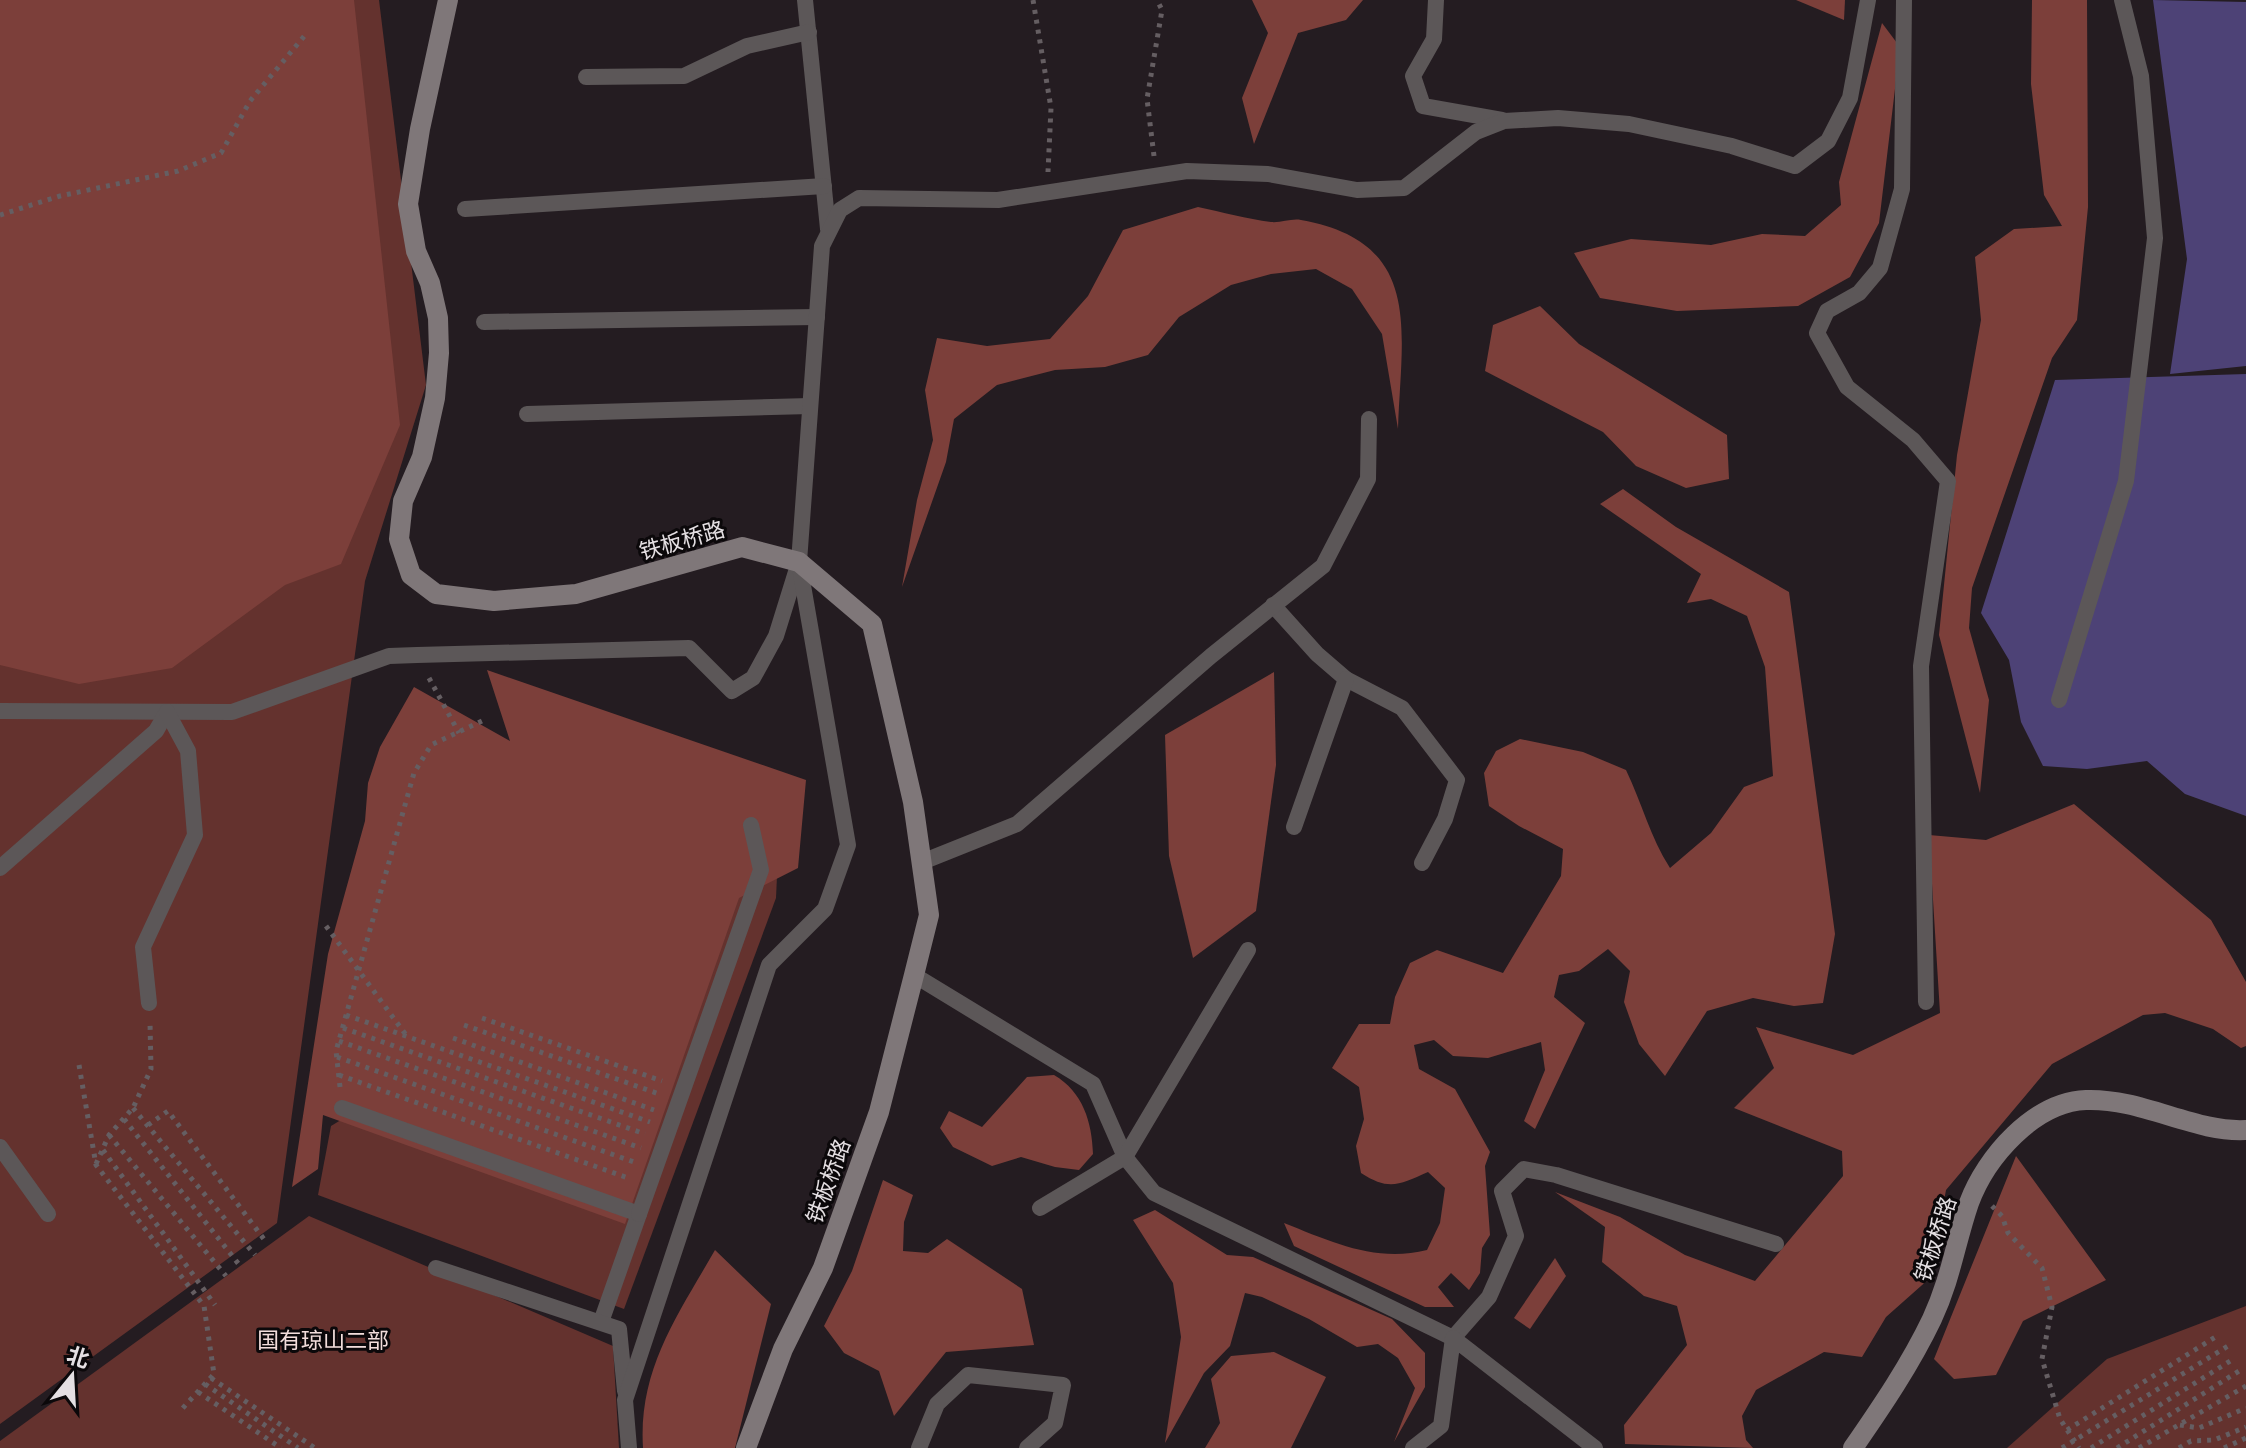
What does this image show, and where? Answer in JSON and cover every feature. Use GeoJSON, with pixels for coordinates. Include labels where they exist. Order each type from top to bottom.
{"type":"FeatureCollection","features":[{"type":"Feature","properties":{"kind":"street","name":"铁板桥路"},"geometry":{"type":"LineString","coordinates":[[448,0],[420,129],[408,204],[416,251],[430,283],[438,318],[439,353],[435,398],[422,457],[403,501],[399,539],[411,575],[436,594],[494,601],[576,594],[742,547],[799,562],[872,624],[913,802],[929,915],[879,1112],[823,1268],[783,1349],[746,1448]]}},
{"type":"Feature","properties":{"kind":"street","name":"铁板桥路"},"geometry":{"type":"LineString","coordinates":[[1853,1448],[1902,1378],[1931,1321],[1951,1277],[1970,1201],[1999,1152],[2036,1114],[2083,1100],[2138,1104],[2181,1118],[2246,1130]]}},
{"type":"Feature","properties":{"kind":"lane"},"geometry":{"type":"LineString","coordinates":[[805,0],[828,229]]}},
{"type":"Feature","properties":{"kind":"lane"},"geometry":{"type":"LineString","coordinates":[[1436,0],[1434,39],[1413,76],[1423,106],[1504,121],[1558,118],[1629,124],[1732,146],[1795,166],[1828,141],[1850,98],[1868,0]]}},
{"type":"Feature","properties":{"kind":"lane"},"geometry":{"type":"LineString","coordinates":[[1904,0],[1902,189],[1880,268],[1859,293],[1827,311],[1817,333],[1847,387],[1913,440],[1948,481],[1921,666],[1926,1002]]}},
{"type":"Feature","properties":{"kind":"lane"},"geometry":{"type":"LineString","coordinates":[[2059,700],[2126,481],[2155,238],[2141,76],[2122,0]]}},
{"type":"Feature","properties":{"kind":"lane"},"geometry":{"type":"LineString","coordinates":[[586,77],[684,76],[747,46],[809,32]]}},
{"type":"Feature","properties":{"kind":"lane"},"geometry":{"type":"LineString","coordinates":[[0,711],[232,712],[389,656],[417,655],[689,648],[732,691],[753,678],[776,636],[799,562],[822,246],[840,210],[859,198],[998,200],[1187,171],[1268,174],[1357,190],[1404,188],[1476,132],[1504,121]]}},
{"type":"Feature","properties":{"kind":"lane"},"geometry":{"type":"LineString","coordinates":[[465,209],[824,186]]}},
{"type":"Feature","properties":{"kind":"lane"},"geometry":{"type":"LineString","coordinates":[[484,322],[817,317]]}},
{"type":"Feature","properties":{"kind":"lane"},"geometry":{"type":"LineString","coordinates":[[527,414],[810,406]]}},
{"type":"Feature","properties":{"kind":"lane"},"geometry":{"type":"LineString","coordinates":[[922,862],[1017,824],[1273,605],[1323,566],[1368,479],[1369,419]]}},
{"type":"Feature","properties":{"kind":"lane"},"geometry":{"type":"LineString","coordinates":[[625,1400],[769,965],[825,909],[848,845],[799,562]]}},
{"type":"Feature","properties":{"kind":"lane"},"geometry":{"type":"LineString","coordinates":[[1273,605],[1317,654],[1346,679],[1402,708],[1457,780],[1445,819],[1422,863]]}},
{"type":"Feature","properties":{"kind":"lane"},"geometry":{"type":"LineString","coordinates":[[1294,827],[1346,679]]}},
{"type":"Feature","properties":{"kind":"lane"},"geometry":{"type":"LineString","coordinates":[[0,868],[156,731],[167,712]]}},
{"type":"Feature","properties":{"kind":"lane"},"geometry":{"type":"LineString","coordinates":[[149,1003],[143,947],[195,835],[188,751],[167,712]]}},
{"type":"Feature","properties":{"kind":"lane"},"geometry":{"type":"LineString","coordinates":[[601,1322],[761,870],[751,825]]}},
{"type":"Feature","properties":{"kind":"lane"},"geometry":{"type":"LineString","coordinates":[[1040,1208],[1125,1157],[1248,950]]}},
{"type":"Feature","properties":{"kind":"lane"},"geometry":{"type":"LineString","coordinates":[[914,975],[1093,1084],[1125,1157],[1154,1193],[1453,1338],[1595,1448]]}},
{"type":"Feature","properties":{"kind":"lane"},"geometry":{"type":"LineString","coordinates":[[342,1108],[639,1214]]}},
{"type":"Feature","properties":{"kind":"lane"},"geometry":{"type":"LineString","coordinates":[[0,1147],[48,1214]]}},
{"type":"Feature","properties":{"kind":"lane"},"geometry":{"type":"LineString","coordinates":[[1413,1448],[1441,1426],[1453,1338],[1489,1297],[1516,1236],[1502,1191],[1524,1169],[1556,1175],[1776,1244]]}},
{"type":"Feature","properties":{"kind":"lane"},"geometry":{"type":"LineString","coordinates":[[436,1268],[619,1329],[629,1448]]}},
{"type":"Feature","properties":{"kind":"lane"},"geometry":{"type":"LineString","coordinates":[[919,1448],[937,1404],[968,1375],[1063,1385],[1055,1423],[1027,1448]]}},
{"type":"Feature","properties":{"kind":"path"},"geometry":{"type":"LineString","coordinates":[[1033,0],[1051,108],[1047,193]]}},
{"type":"Feature","properties":{"kind":"path"},"geometry":{"type":"LineString","coordinates":[[1157,0],[1162,10],[1147,99],[1157,176]]}},
{"type":"Feature","properties":{"kind":"path"},"geometry":{"type":"LineString","coordinates":[[0,215],[60,196],[178,171],[221,153],[250,101],[306,34]]}},
{"type":"Feature","properties":{"kind":"path"},"geometry":{"type":"LineString","coordinates":[[417,655],[459,733]]}},
{"type":"Feature","properties":{"kind":"path"},"geometry":{"type":"LineString","coordinates":[[342,1108],[337,1057],[339,1041],[414,773],[431,745],[484,720]]}},
{"type":"Feature","properties":{"kind":"path"},"geometry":{"type":"LineString","coordinates":[[326,926],[407,1036]]}},
{"type":"Feature","properties":{"kind":"path"},"geometry":{"type":"LineString","coordinates":[[96,1165],[109,1135],[133,1108],[151,1069],[149,1003]]}},
{"type":"Feature","properties":{"kind":"path"},"geometry":{"type":"LineString","coordinates":[[346,1015],[670,1129]]}},
{"type":"Feature","properties":{"kind":"path"},"geometry":{"type":"LineString","coordinates":[[482,1018],[670,1129]]}},
{"type":"Feature","properties":{"kind":"path"},"geometry":{"type":"LineString","coordinates":[[464,1025],[670,1129]]}},
{"type":"Feature","properties":{"kind":"path"},"geometry":{"type":"LineString","coordinates":[[343,1028],[670,1129]]}},
{"type":"Feature","properties":{"kind":"path"},"geometry":{"type":"LineString","coordinates":[[453,1038],[670,1129]]}},
{"type":"Feature","properties":{"kind":"path"},"geometry":{"type":"LineString","coordinates":[[339,1041],[670,1129]]}},
{"type":"Feature","properties":{"kind":"path"},"geometry":{"type":"LineString","coordinates":[[337,1057],[670,1129]]}},
{"type":"Feature","properties":{"kind":"path"},"geometry":{"type":"LineString","coordinates":[[79,1065],[96,1165],[204,1306],[214,1374],[181,1410]]}},
{"type":"Feature","properties":{"kind":"path"},"geometry":{"type":"LineString","coordinates":[[339,1075],[649,1186]]}},
{"type":"Feature","properties":{"kind":"path"},"geometry":{"type":"LineString","coordinates":[[133,1108],[255,1255]]}},
{"type":"Feature","properties":{"kind":"path"},"geometry":{"type":"LineString","coordinates":[[148,1125],[168,1111],[266,1242]]}},
{"type":"Feature","properties":{"kind":"path"},"geometry":{"type":"LineString","coordinates":[[124,1119],[241,1267]]}},
{"type":"Feature","properties":{"kind":"path"},"geometry":{"type":"LineString","coordinates":[[109,1135],[226,1276]]}},
{"type":"Feature","properties":{"kind":"path"},"geometry":{"type":"LineString","coordinates":[[103,1150],[215,1305]]}},
{"type":"Feature","properties":{"kind":"path"},"geometry":{"type":"LineString","coordinates":[[1977,1190],[2002,1216],[2008,1233],[2042,1268],[2052,1307],[2042,1359],[2060,1419],[2079,1448]]}},
{"type":"Feature","properties":{"kind":"path"},"geometry":{"type":"LineString","coordinates":[[2067,1430],[2217,1336]]}},
{"type":"Feature","properties":{"kind":"path"},"geometry":{"type":"LineString","coordinates":[[2062,1448],[2228,1346]]}},
{"type":"Feature","properties":{"kind":"path"},"geometry":{"type":"LineString","coordinates":[[2091,1448],[2235,1358]]}},
{"type":"Feature","properties":{"kind":"path"},"geometry":{"type":"LineString","coordinates":[[2117,1448],[2239,1371]]}},
{"type":"Feature","properties":{"kind":"path"},"geometry":{"type":"LineString","coordinates":[[211,1378],[315,1448]]}},
{"type":"Feature","properties":{"kind":"path"},"geometry":{"type":"LineString","coordinates":[[205,1384],[298,1448]]}},
{"type":"Feature","properties":{"kind":"path"},"geometry":{"type":"LineString","coordinates":[[2139,1448],[2246,1386]]}},
{"type":"Feature","properties":{"kind":"path"},"geometry":{"type":"LineString","coordinates":[[198,1392],[281,1448]]}},
{"type":"Feature","properties":{"kind":"path"},"geometry":{"type":"LineString","coordinates":[[2179,1425],[2199,1428],[2246,1408]]}},
{"type":"Feature","properties":{"kind":"path"},"geometry":{"type":"LineString","coordinates":[[2179,1448],[2191,1441],[2214,1440],[2246,1427]]}},
{"type":"Feature","properties":{"kind":"path"},"geometry":{"type":"LineString","coordinates":[[2224,1448],[2246,1438]]}},
{"type":"Feature","properties":{"kind":"green space"},"geometry":{"type":"Polygon","coordinates":[[[0,0],[379,0],[426,385],[365,581],[277,1223],[0,1424],[0,0]]]}},
{"type":"Feature","properties":{"kind":"green space"},"geometry":{"type":"Polygon","coordinates":[[[778,854],[776,898],[624,1309],[318,1195],[331,1126],[778,854]]]}},
{"type":"Feature","properties":{"kind":"green space","name":"国有琼山二部"},"geometry":{"type":"Polygon","coordinates":[[[309,1216],[613,1346],[619,1448],[0,1448],[0,1441],[309,1216]]]}},
{"type":"Feature","properties":{"kind":"green space"},"geometry":{"type":"Polygon","coordinates":[[[2246,1306],[2246,1448],[2007,1448],[2107,1359],[2246,1306]]]}},
{"type":"Feature","properties":{"kind":"shaded area"},"geometry":{"type":"Polygon","coordinates":[[[0,0],[354,0],[400,425],[341,564],[285,585],[172,668],[79,684],[0,665],[0,0]]]}},
{"type":"Feature","properties":{"kind":"shaded area"},"geometry":{"type":"Polygon","coordinates":[[[1252,0],[1363,0],[1346,20],[1298,33],[1254,144],[1242,98],[1268,33],[1252,0]]]}},
{"type":"Feature","properties":{"kind":"shaded area"},"geometry":{"type":"Polygon","coordinates":[[[1796,0],[1845,0],[1844,20],[1796,0]]]}},
{"type":"Feature","properties":{"kind":"shaded area"},"geometry":{"type":"Polygon","coordinates":[[[2032,0],[2087,0],[2088,207],[2077,320],[2052,358],[1972,588],[1969,628],[1989,700],[1980,793],[1939,635],[1957,455],[1981,320],[1975,257],[2014,229],[2062,226],[2044,195],[2031,84],[2032,0]]]}},
{"type":"Feature","properties":{"kind":"shaded area"},"geometry":{"type":"Polygon","coordinates":[[[2153,0],[2246,2],[2246,366],[2170,374],[2187,259],[2153,0]]]}},
{"type":"Feature","properties":{"kind":"shaded area"},"geometry":{"type":"Polygon","coordinates":[[[1882,23],[1900,47],[1879,223],[1850,277],[1798,306],[1677,311],[1600,298],[1574,253],[1631,239],[1711,245],[1762,234],[1805,236],[1841,205],[1839,182],[1882,23]]]}},
{"type":"Feature","properties":{"kind":"shaded area"},"geometry":{"type":"Polygon","coordinates":[[[1198,207],[1271,222],[1301,220],[1341,231],[1369,248],[1387,270],[1397,296],[1402,359],[1398,429],[1382,334],[1352,289],[1316,269],[1271,274],[1231,285],[1179,317],[1148,355],[1105,367],[1055,370],[997,385],[954,419],[946,462],[902,587],[917,500],[933,440],[925,390],[937,338],[987,346],[1050,339],[1088,296],[1123,230],[1198,207]]]}},
{"type":"Feature","properties":{"kind":"shaded area"},"geometry":{"type":"Polygon","coordinates":[[[1540,306],[1579,344],[1727,435],[1729,479],[1686,488],[1636,466],[1603,432],[1485,371],[1493,325],[1540,306]]]}},
{"type":"Feature","properties":{"kind":"shaded area"},"geometry":{"type":"Polygon","coordinates":[[[2246,374],[2246,816],[2185,794],[2147,761],[2087,769],[2043,766],[2021,722],[2009,660],[1981,613],[2055,380],[2246,374]]]}},
{"type":"Feature","properties":{"kind":"shaded area"},"geometry":{"type":"Polygon","coordinates":[[[1623,489],[1676,527],[1789,592],[1835,934],[1823,1003],[1794,1006],[1753,998],[1707,1011],[1665,1076],[1639,1044],[1624,1002],[1630,971],[1608,949],[1579,971],[1559,975],[1554,997],[1585,1023],[1535,1129],[1524,1121],[1545,1070],[1541,1042],[1488,1058],[1453,1056],[1434,1040],[1414,1045],[1419,1069],[1455,1089],[1490,1152],[1485,1166],[1490,1235],[1482,1248],[1480,1273],[1469,1290],[1451,1273],[1438,1287],[1454,1307],[1425,1307],[1294,1246],[1284,1223],[1354,1248],[1390,1254],[1427,1250],[1440,1223],[1445,1188],[1428,1172],[1394,1184],[1379,1182],[1361,1173],[1356,1146],[1364,1119],[1359,1087],[1332,1068],[1359,1024],[1390,1024],[1395,997],[1410,963],[1437,950],[1503,973],[1561,876],[1563,849],[1489,806],[1484,773],[1496,751],[1520,739],[1583,752],[1626,770],[1670,868],[1711,833],[1744,787],[1773,776],[1765,667],[1747,616],[1711,599],[1687,603],[1701,574],[1600,504],[1623,489]]]}},
{"type":"Feature","properties":{"kind":"shaded area"},"geometry":{"type":"Polygon","coordinates":[[[487,670],[806,780],[798,868],[739,898],[625,1224],[323,1115],[318,1169],[292,1187],[328,954],[365,821],[368,783],[380,747],[414,687],[510,741],[487,670]]]}},
{"type":"Feature","properties":{"kind":"shaded area"},"geometry":{"type":"Polygon","coordinates":[[[1274,672],[1276,765],[1256,911],[1193,958],[1169,856],[1165,735],[1274,672]]]}},
{"type":"Feature","properties":{"kind":"shaded area"},"geometry":{"type":"Polygon","coordinates":[[[2074,804],[2211,920],[2246,982],[2246,1046],[2241,1048],[2213,1029],[2165,1013],[2143,1015],[2052,1064],[1946,1190],[1930,1278],[1886,1317],[1862,1357],[1824,1352],[1756,1390],[1742,1416],[1746,1440],[1753,1448],[1625,1444],[1624,1425],[1687,1345],[1677,1306],[1644,1296],[1602,1262],[1605,1227],[1555,1192],[1620,1217],[1685,1255],[1755,1281],[1843,1176],[1842,1151],[1734,1108],[1774,1068],[1756,1027],[1853,1055],[1940,1013],[1929,835],[1986,840],[2074,804]]]}},
{"type":"Feature","properties":{"kind":"shaded area"},"geometry":{"type":"Polygon","coordinates":[[[1054,1075],[1079,1099],[1088,1119],[1093,1154],[1079,1170],[1021,1157],[992,1166],[953,1147],[940,1128],[949,1111],[982,1127],[1027,1077],[1054,1075]]]}},
{"type":"Feature","properties":{"kind":"shaded area"},"geometry":{"type":"Polygon","coordinates":[[[2016,1156],[2106,1280],[2023,1321],[1996,1375],[1954,1379],[1934,1359],[2016,1156]]]}},
{"type":"Feature","properties":{"kind":"shaded area"},"geometry":{"type":"Polygon","coordinates":[[[883,1180],[913,1195],[904,1222],[903,1251],[928,1253],[947,1239],[1022,1289],[1034,1345],[946,1352],[894,1416],[879,1371],[844,1353],[824,1326],[852,1271],[883,1180]]]}},
{"type":"Feature","properties":{"kind":"shaded area"},"geometry":{"type":"Polygon","coordinates":[[[1155,1210],[1227,1255],[1253,1257],[1392,1319],[1425,1353],[1425,1387],[1394,1442],[1415,1388],[1398,1358],[1378,1344],[1357,1347],[1309,1319],[1262,1297],[1245,1293],[1230,1346],[1204,1373],[1165,1443],[1181,1337],[1173,1283],[1133,1220],[1155,1210]]]}},
{"type":"Feature","properties":{"kind":"shaded area"},"geometry":{"type":"Polygon","coordinates":[[[715,1250],[771,1304],[735,1448],[643,1448],[643,1419],[654,1368],[675,1320],[715,1250]]]}},
{"type":"Feature","properties":{"kind":"shaded area"},"geometry":{"type":"Polygon","coordinates":[[[1555,1258],[1566,1276],[1530,1329],[1514,1318],[1555,1258]]]}},
{"type":"Feature","properties":{"kind":"shaded area"},"geometry":{"type":"Polygon","coordinates":[[[1274,1352],[1326,1377],[1291,1448],[1205,1448],[1220,1423],[1211,1379],[1231,1356],[1274,1352]]]}}]}
